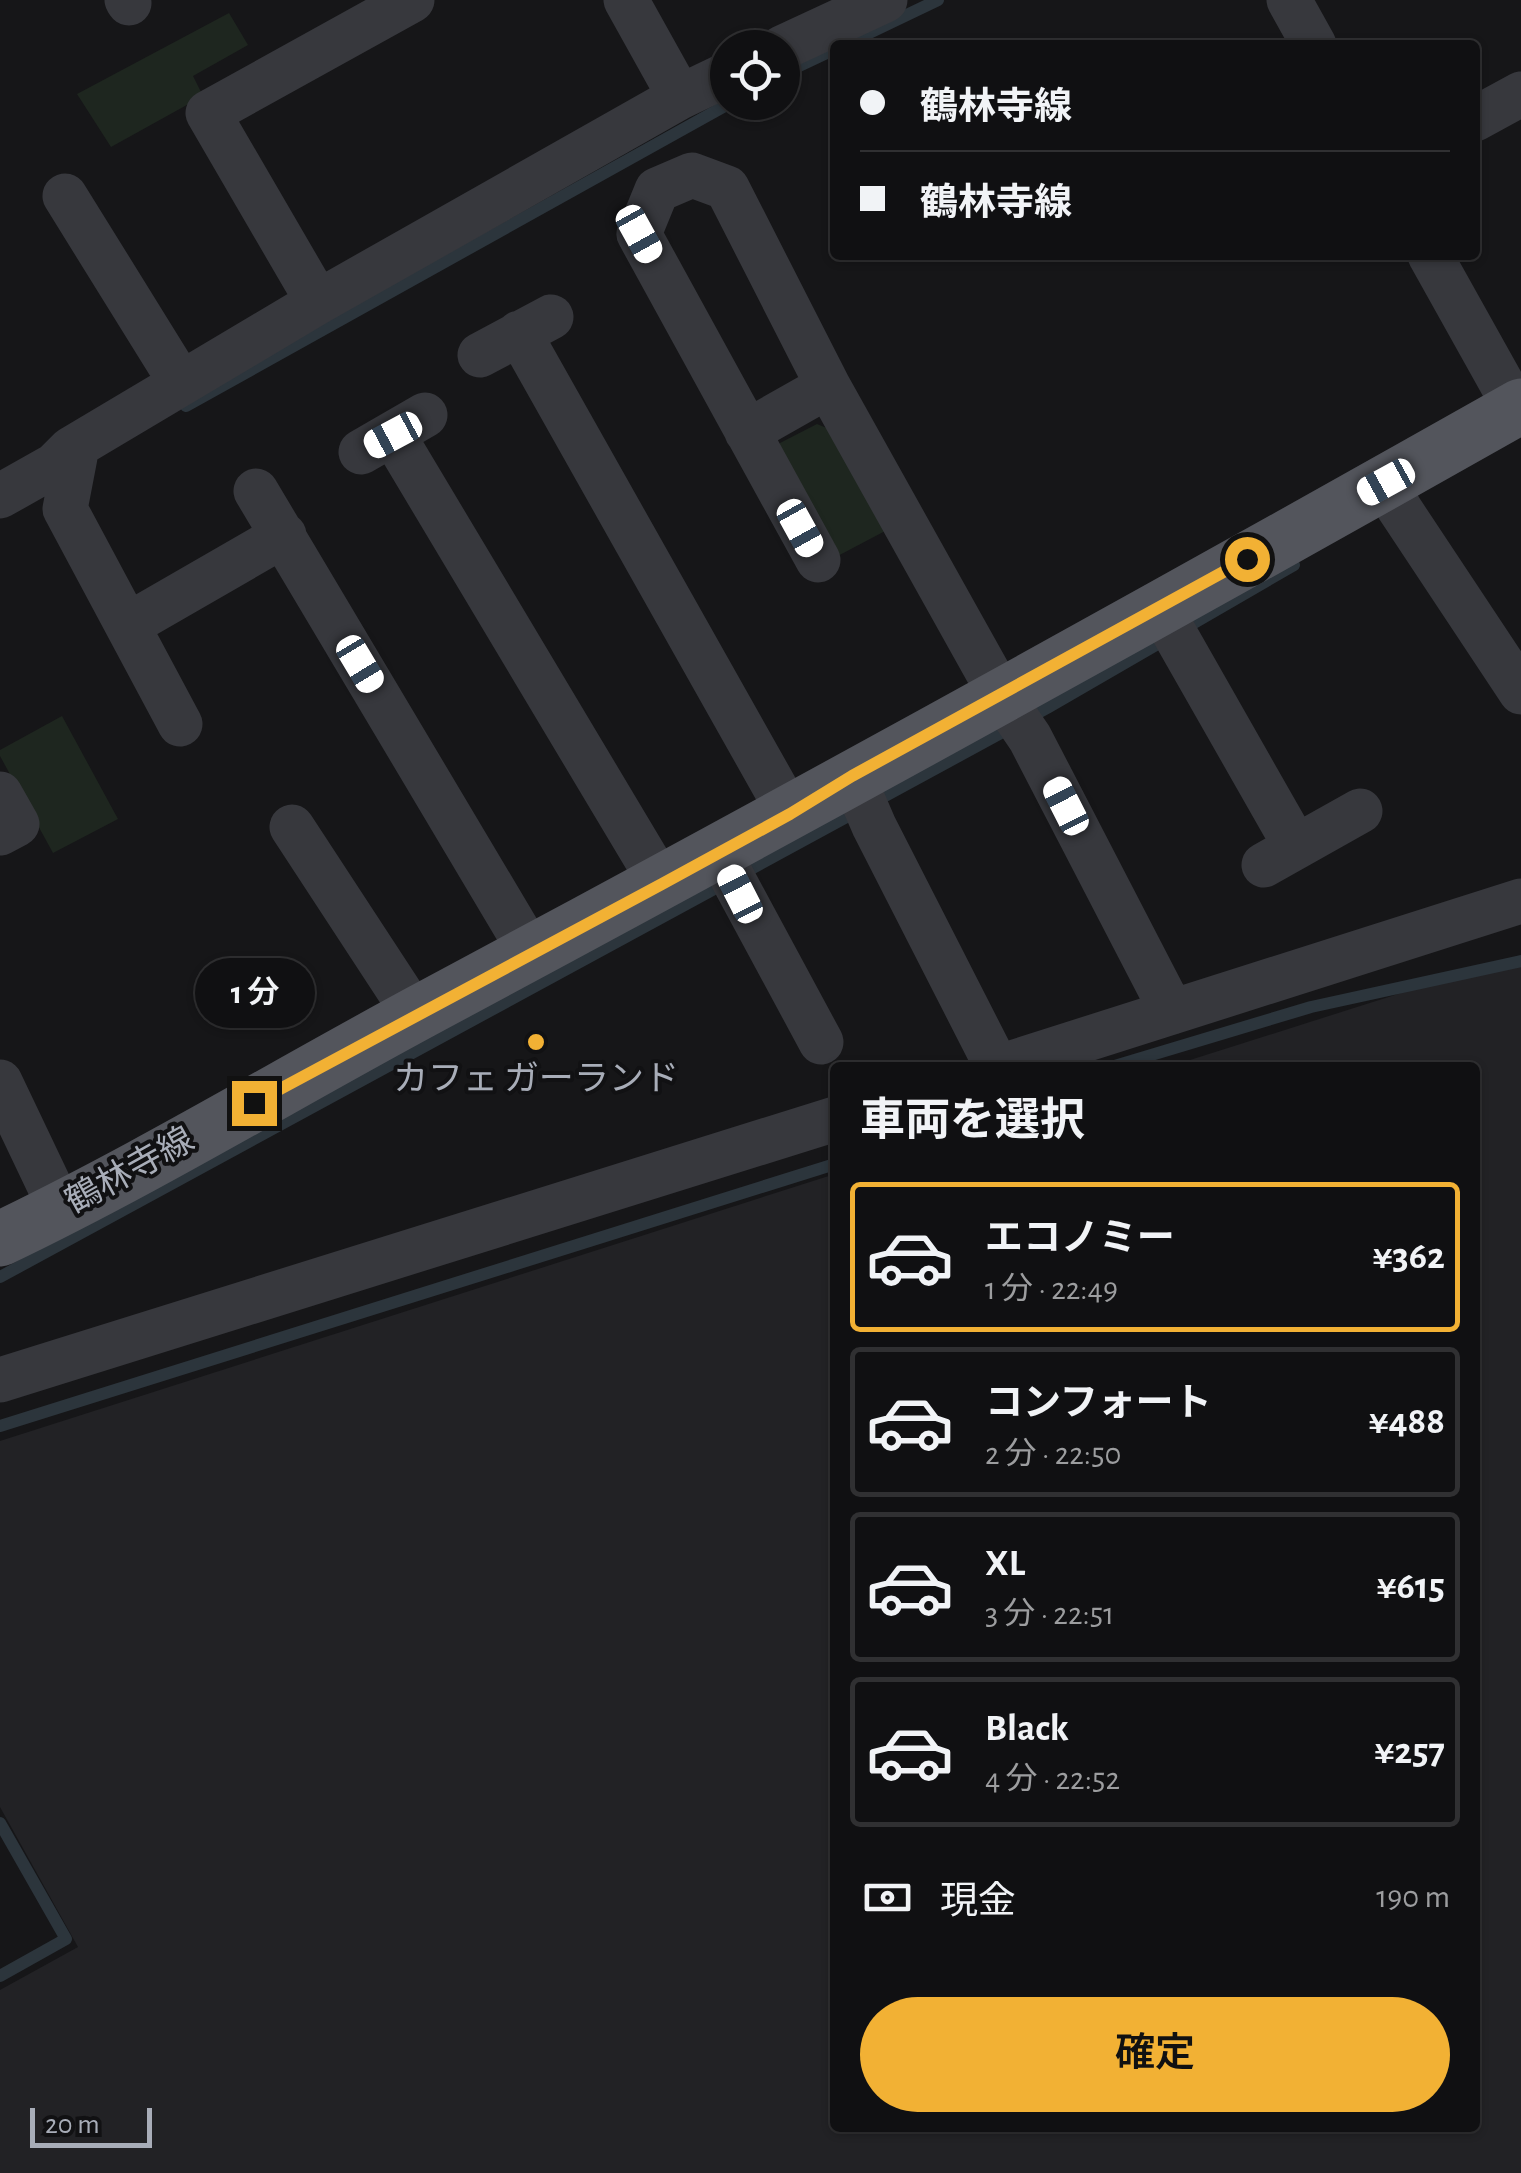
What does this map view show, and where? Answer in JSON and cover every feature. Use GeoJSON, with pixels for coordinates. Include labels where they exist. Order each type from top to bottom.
{"type":"FeatureCollection","features":[{"type":"Feature","properties":{"kind":"main road","name":"鶴林寺線"},"geometry":{"type":"LineString","coordinates":[[0,1239],[61,1210],[662,884],[729,872],[790,814],[863,801],[1394,496],[1519,408]]}},
{"type":"Feature","properties":{"kind":"street"},"geometry":{"type":"LineString","coordinates":[[318,302],[208,113],[353,14],[412,0]]}},
{"type":"Feature","properties":{"kind":"street"},"geometry":{"type":"LineString","coordinates":[[626,0],[680,98]]}},
{"type":"Feature","properties":{"kind":"street"},"geometry":{"type":"LineString","coordinates":[[1289,0],[1311,40]]}},
{"type":"Feature","properties":{"kind":"street"},"geometry":{"type":"LineString","coordinates":[[800,38],[856,6]]}},
{"type":"Feature","properties":{"kind":"street"},"geometry":{"type":"LineString","coordinates":[[0,496],[54,464],[72,466],[181,384],[318,302],[710,83]]}},
{"type":"Feature","properties":{"kind":"street"},"geometry":{"type":"LineString","coordinates":[[1480,116],[1521,94]]}},
{"type":"Feature","properties":{"kind":"street"},"geometry":{"type":"LineString","coordinates":[[818,560],[639,234],[657,190],[692,175],[727,188],[828,386],[1015,715],[1172,1012]]}},
{"type":"Feature","properties":{"kind":"street"},"geometry":{"type":"LineString","coordinates":[[65,196],[181,384]]}},
{"type":"Feature","properties":{"kind":"street"},"geometry":{"type":"LineString","coordinates":[[1433,260],[1519,408]]}},
{"type":"Feature","properties":{"kind":"street"},"geometry":{"type":"LineString","coordinates":[[480,355],[535,325],[708,633],[790,814]]}},
{"type":"Feature","properties":{"kind":"street"},"geometry":{"type":"LineString","coordinates":[[747,432],[828,386]]}},
{"type":"Feature","properties":{"kind":"street"},"geometry":{"type":"LineString","coordinates":[[393,434],[662,884]]}},
{"type":"Feature","properties":{"kind":"street"},"geometry":{"type":"LineString","coordinates":[[72,466],[65,510],[180,724]]}},
{"type":"Feature","properties":{"kind":"street"},"geometry":{"type":"LineString","coordinates":[[256,491],[531,953]]}},
{"type":"Feature","properties":{"kind":"street"},"geometry":{"type":"LineString","coordinates":[[1394,496],[1511,687]]}},
{"type":"Feature","properties":{"kind":"street"},"geometry":{"type":"LineString","coordinates":[[128,625],[284,535]]}},
{"type":"Feature","properties":{"kind":"street"},"geometry":{"type":"LineString","coordinates":[[1170,628],[1280,856],[1360,811]]}},
{"type":"Feature","properties":{"kind":"street"},"geometry":{"type":"LineString","coordinates":[[0,794],[17,824],[0,833]]}},
{"type":"Feature","properties":{"kind":"street"},"geometry":{"type":"LineString","coordinates":[[863,801],[994,1062]]}},
{"type":"Feature","properties":{"kind":"street"},"geometry":{"type":"LineString","coordinates":[[292,827],[416,1015]]}},
{"type":"Feature","properties":{"kind":"street"},"geometry":{"type":"LineString","coordinates":[[729,872],[821,1042]]}},
{"type":"Feature","properties":{"kind":"street"},"geometry":{"type":"LineString","coordinates":[[1012,1062],[1521,901]]}},
{"type":"Feature","properties":{"kind":"street"},"geometry":{"type":"LineString","coordinates":[[0,1082],[61,1210]]}},
{"type":"Feature","properties":{"kind":"street"},"geometry":{"type":"LineString","coordinates":[[0,1380],[830,1121]]}},
{"type":"Feature","properties":{"kind":"shaded area"},"geometry":{"type":"Polygon","coordinates":[[[229,13],[248,45],[193,76],[203,96],[111,147],[77,94],[229,13]]]}},
{"type":"Feature","properties":{"kind":"shaded area"},"geometry":{"type":"Polygon","coordinates":[[[817,424],[834,431],[887,530],[832,559],[778,460],[780,443],[817,424]]]}},
{"type":"Feature","properties":{"kind":"shaded area"},"geometry":{"type":"Polygon","coordinates":[[[62,716],[118,819],[53,853],[0,750],[62,716]]]}},
{"type":"Feature","properties":{"kind":"shaded area"},"geometry":{"type":"Polygon","coordinates":[[[1521,955],[1521,2173],[0,2173],[0,1990],[78,1947],[0,1807],[0,1441],[830,1176],[830,2132],[1480,2132],[1480,1062],[1184,1062],[1521,955]]]}},
{"type":"Feature","properties":{"kind":"waterway"},"geometry":{"type":"LineString","coordinates":[[854,40],[938,0]]}},
{"type":"Feature","properties":{"kind":"waterway"},"geometry":{"type":"LineString","coordinates":[[800,66],[830,51]]}},
{"type":"Feature","properties":{"kind":"waterway"},"geometry":{"type":"LineString","coordinates":[[186,406],[710,114]]}},
{"type":"Feature","properties":{"kind":"waterway"},"geometry":{"type":"LineString","coordinates":[[0,1277],[1047,708],[1294,565]]}},
{"type":"Feature","properties":{"kind":"waterway"},"geometry":{"type":"LineString","coordinates":[[1128,1062],[1311,1007],[1521,961]]}},
{"type":"Feature","properties":{"kind":"waterway"},"geometry":{"type":"LineString","coordinates":[[0,1426],[830,1166]]}},
{"type":"Feature","properties":{"kind":"waterway"},"geometry":{"type":"LineString","coordinates":[[0,1823],[66,1939],[0,1976]]}},
{"type":"Feature","properties":{"kind":"place","name":"カフェ ガーランド"},"geometry":{"type":"Point","coordinates":[536,1042]}},
{"type":"Feature","properties":{"kind":"route"},"geometry":{"type":"LineString","coordinates":[[254,1103],[790,814],[1247,559]]}}]}
